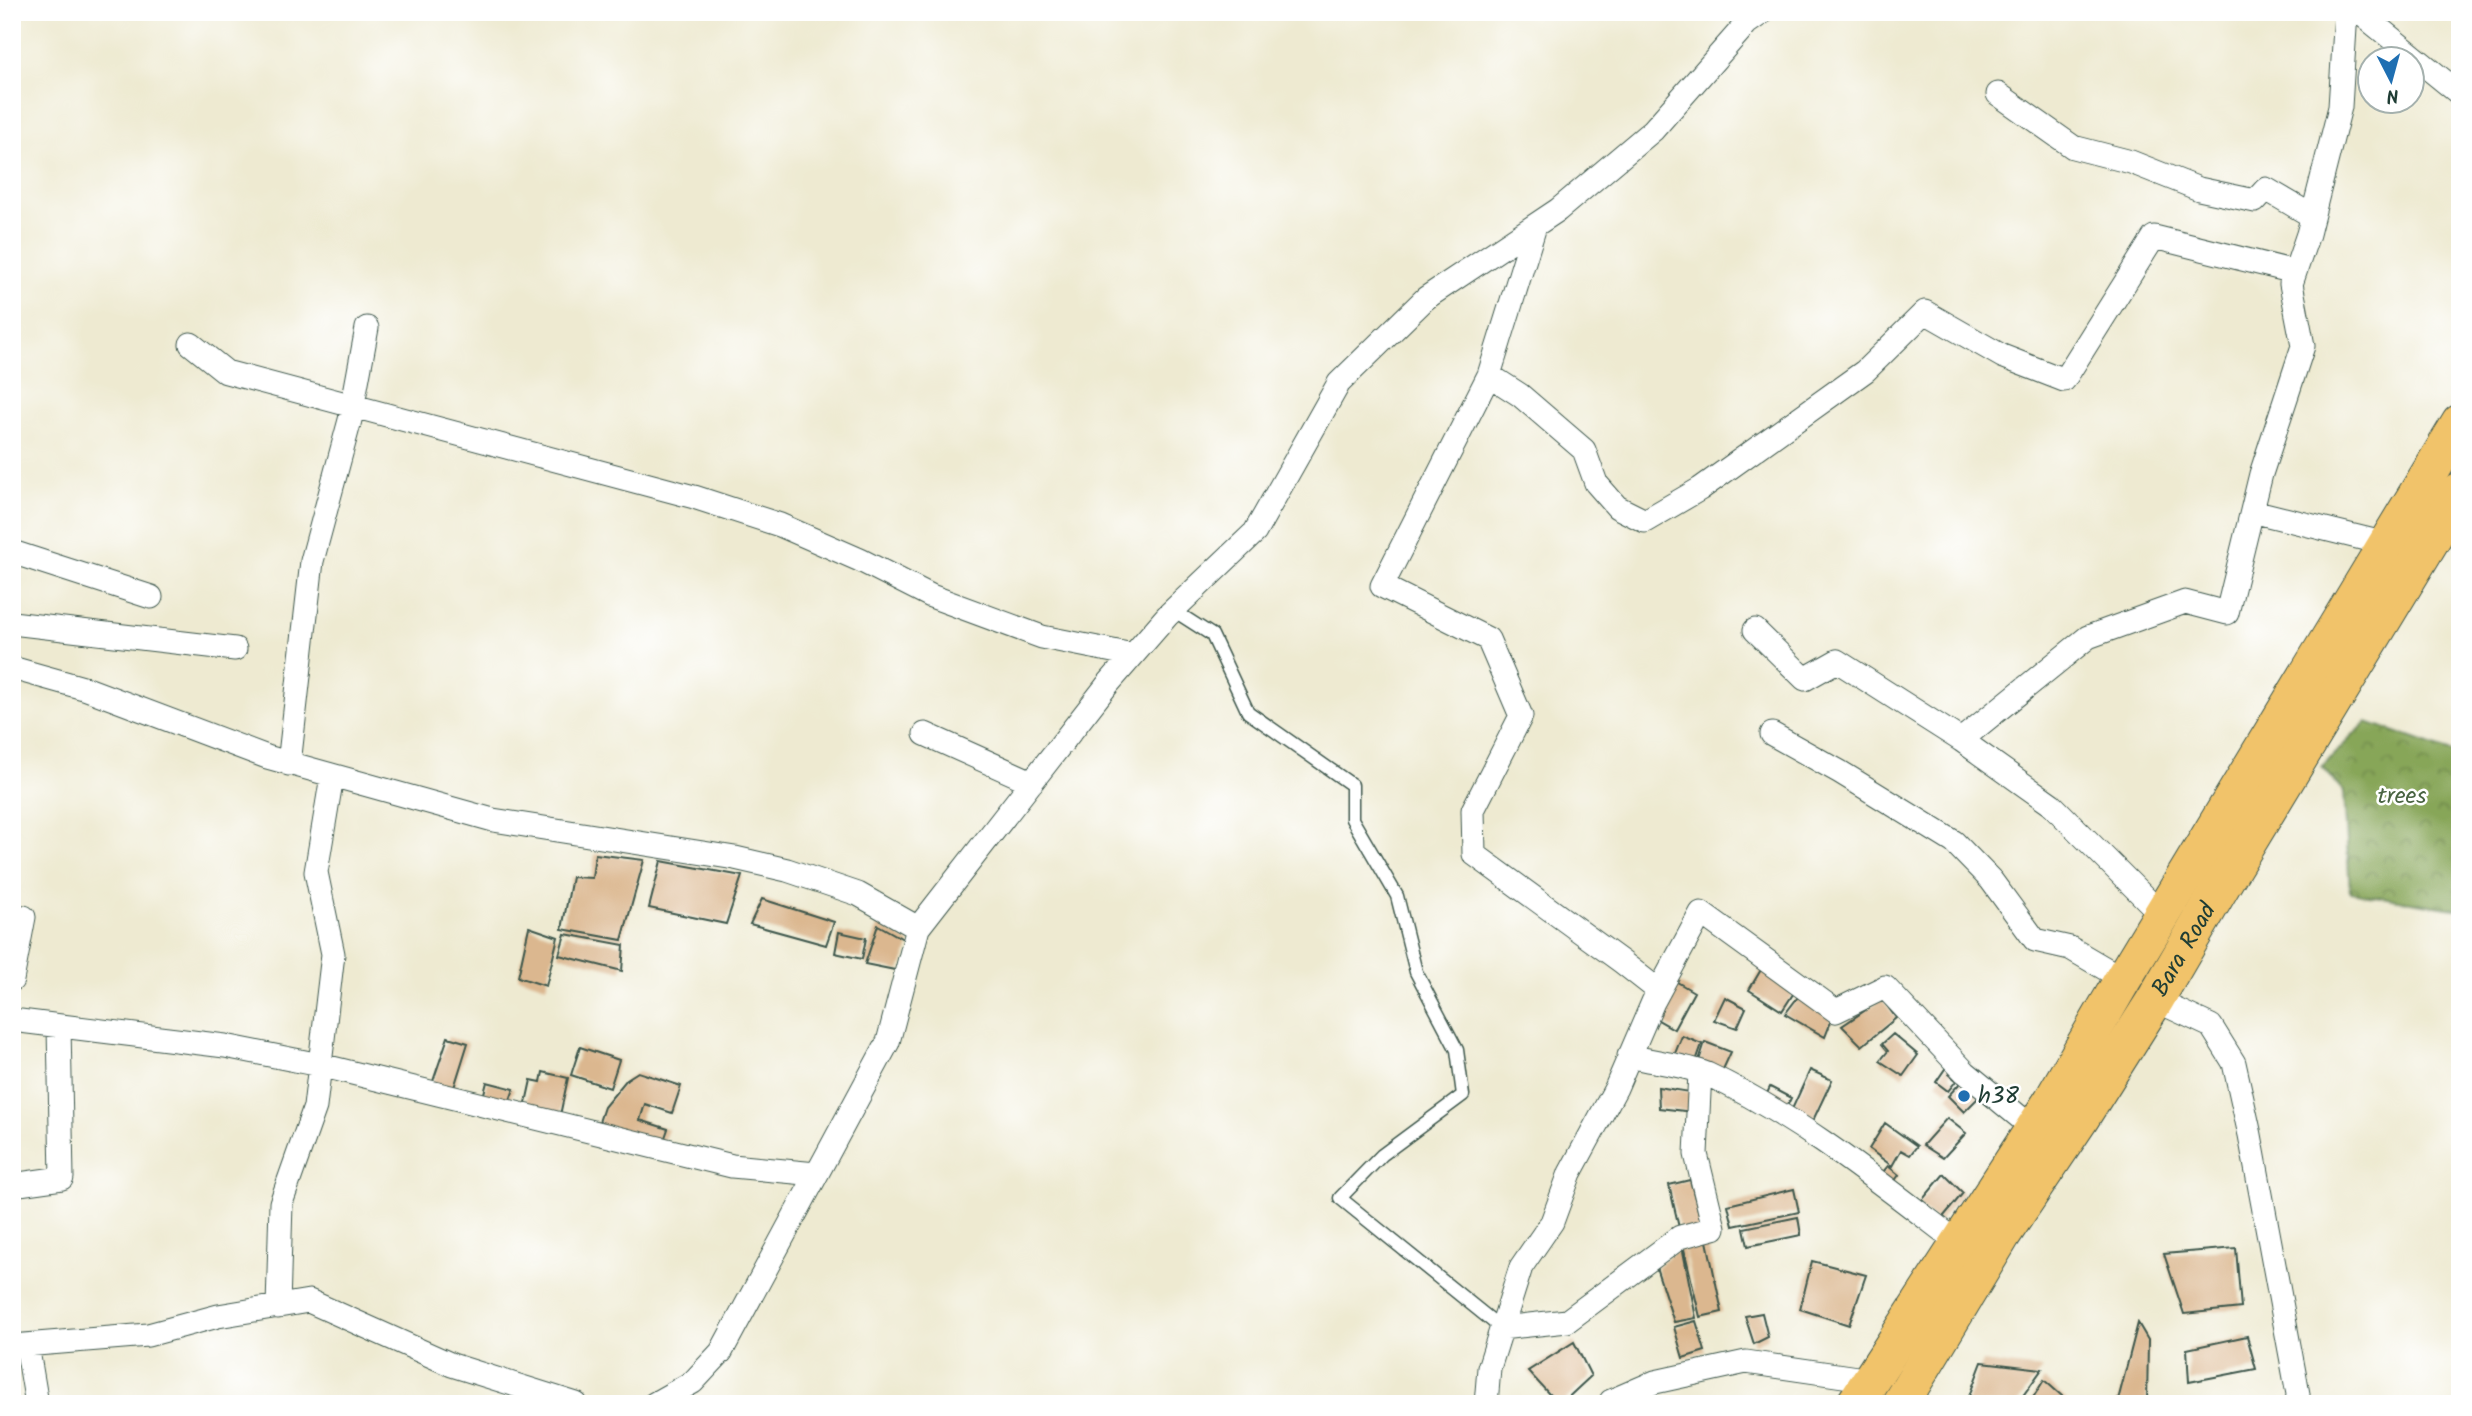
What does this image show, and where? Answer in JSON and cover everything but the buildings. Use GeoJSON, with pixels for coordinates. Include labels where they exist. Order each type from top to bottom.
{"type":"FeatureCollection","features":[{"type":"Feature","properties":{"kind":"main road"},"geometry":{"type":"LineString","coordinates":[[1863,1392],[2034,1129],[2460,423]]}},
{"type":"Feature","properties":{"kind":"main road","name":"Bara Road"},"geometry":{"type":"LineString","coordinates":[[1900,1404],[2002,1235],[2155,1000],[2221,885],[2460,492]]}},
{"type":"Feature","properties":{"kind":"main road"},"geometry":{"type":"LineString","coordinates":[[2123,979],[2155,1000]]}},
{"type":"Feature","properties":{"kind":"street"},"geometry":{"type":"LineString","coordinates":[[654,1404],[685,1395],[721,1352],[888,1042],[918,928],[1133,655],[1173,610],[1255,531],[1339,383],[1426,298],[1559,210],[1653,130],[1747,23],[1763,12]]}},
{"type":"Feature","properties":{"kind":"street"},"geometry":{"type":"LineString","coordinates":[[1961,740],[2088,637],[2185,602],[2227,613],[2261,474],[2303,346],[2291,284],[2340,107],[2346,12]]}},
{"type":"Feature","properties":{"kind":"street"},"geometry":{"type":"LineString","coordinates":[[2359,12],[2460,94]]}},
{"type":"Feature","properties":{"kind":"street"},"geometry":{"type":"LineString","coordinates":[[1998,94],[2073,147],[2132,162],[2199,189],[2255,201],[2266,188],[2312,216]]}},
{"type":"Feature","properties":{"kind":"street"},"geometry":{"type":"LineString","coordinates":[[1535,226],[1489,375],[1382,586],[1488,639],[1521,716],[1473,810],[1474,854],[1659,991]]}},
{"type":"Feature","properties":{"kind":"street"},"geometry":{"type":"LineString","coordinates":[[1489,375],[1520,396],[1584,450],[1596,483],[1617,507],[1645,521],[1700,489],[1865,371],[1925,312],[2001,356],[2064,380],[2154,237],[2295,272]]}},
{"type":"Feature","properties":{"kind":"street"},"geometry":{"type":"LineString","coordinates":[[289,764],[312,561],[352,407],[367,328]]}},
{"type":"Feature","properties":{"kind":"street"},"geometry":{"type":"LineString","coordinates":[[191,344],[226,372],[694,497],[780,525],[860,559],[932,596],[1042,637],[1133,655]]}},
{"type":"Feature","properties":{"kind":"street"},"geometry":{"type":"LineString","coordinates":[[2252,511],[2386,544]]}},
{"type":"Feature","properties":{"kind":"street"},"geometry":{"type":"LineString","coordinates":[[12,552],[150,597]]}},
{"type":"Feature","properties":{"kind":"street"},"geometry":{"type":"LineString","coordinates":[[12,623],[235,649]]}},
{"type":"Feature","properties":{"kind":"street"},"geometry":{"type":"LineString","coordinates":[[1755,630],[1805,679],[1837,661],[1961,740],[2050,804],[2162,915]]}},
{"type":"Feature","properties":{"kind":"street"},"geometry":{"type":"LineString","coordinates":[[12,668],[87,689],[289,764],[493,820],[735,858],[788,870],[858,894],[918,928]]}},
{"type":"Feature","properties":{"kind":"street"},"geometry":{"type":"LineString","coordinates":[[925,734],[1032,782]]}},
{"type":"Feature","properties":{"kind":"street"},"geometry":{"type":"LineString","coordinates":[[1772,734],[1954,842],[1992,880],[2035,940],[2070,948],[2123,979]]}},
{"type":"Feature","properties":{"kind":"street"},"geometry":{"type":"LineString","coordinates":[[278,1307],[281,1203],[315,1107],[333,954],[316,872],[332,776]]}},
{"type":"Feature","properties":{"kind":"street"},"geometry":{"type":"LineString","coordinates":[[1486,1404],[1489,1368],[1521,1267],[1552,1222],[1570,1173],[1616,1088],[1659,991],[1701,913],[1836,1011],[1885,987],[1965,1072],[2034,1129]]}},
{"type":"Feature","properties":{"kind":"street"},"geometry":{"type":"LineString","coordinates":[[12,915],[24,917],[12,981]]}},
{"type":"Feature","properties":{"kind":"street"},"geometry":{"type":"LineString","coordinates":[[2155,1000],[2211,1026],[2234,1063],[2282,1304],[2298,1394],[2297,1404]]}},
{"type":"Feature","properties":{"kind":"street"},"geometry":{"type":"LineString","coordinates":[[12,1020],[225,1046],[320,1065],[732,1166],[816,1174]]}},
{"type":"Feature","properties":{"kind":"street"},"geometry":{"type":"LineString","coordinates":[[12,1185],[62,1178],[59,1027]]}},
{"type":"Feature","properties":{"kind":"street"},"geometry":{"type":"LineString","coordinates":[[1629,1056],[1700,1072],[1772,1110],[1858,1166],[1960,1244]]}},
{"type":"Feature","properties":{"kind":"street"},"geometry":{"type":"LineString","coordinates":[[1501,1328],[1567,1321],[1680,1237],[1714,1228],[1696,1154],[1700,1072]]}},
{"type":"Feature","properties":{"kind":"street"},"geometry":{"type":"LineString","coordinates":[[37,1404],[20,1345],[148,1335],[218,1316],[309,1301],[452,1365],[576,1404]]}},
{"type":"Feature","properties":{"kind":"street"},"geometry":{"type":"LineString","coordinates":[[1611,1401],[1655,1382],[1746,1362],[1863,1392]]}},
{"type":"Feature","properties":{"kind":"lane"},"geometry":{"type":"LineString","coordinates":[[1173,610],[1212,635],[1248,712],[1352,785],[1352,819],[1397,896],[1416,972],[1457,1050],[1463,1095],[1382,1155],[1339,1198],[1501,1328]]}},
{"type":"Feature","properties":{"kind":"green space","name":"trees"},"geometry":{"type":"Polygon","coordinates":[[[2367,722],[2460,755],[2460,910],[2350,892],[2344,792],[2322,766],[2367,722]]]}},
{"type":"Feature","properties":{"kind":"place","name":"h38"},"geometry":{"type":"Point","coordinates":[1964,1096]}}]}
